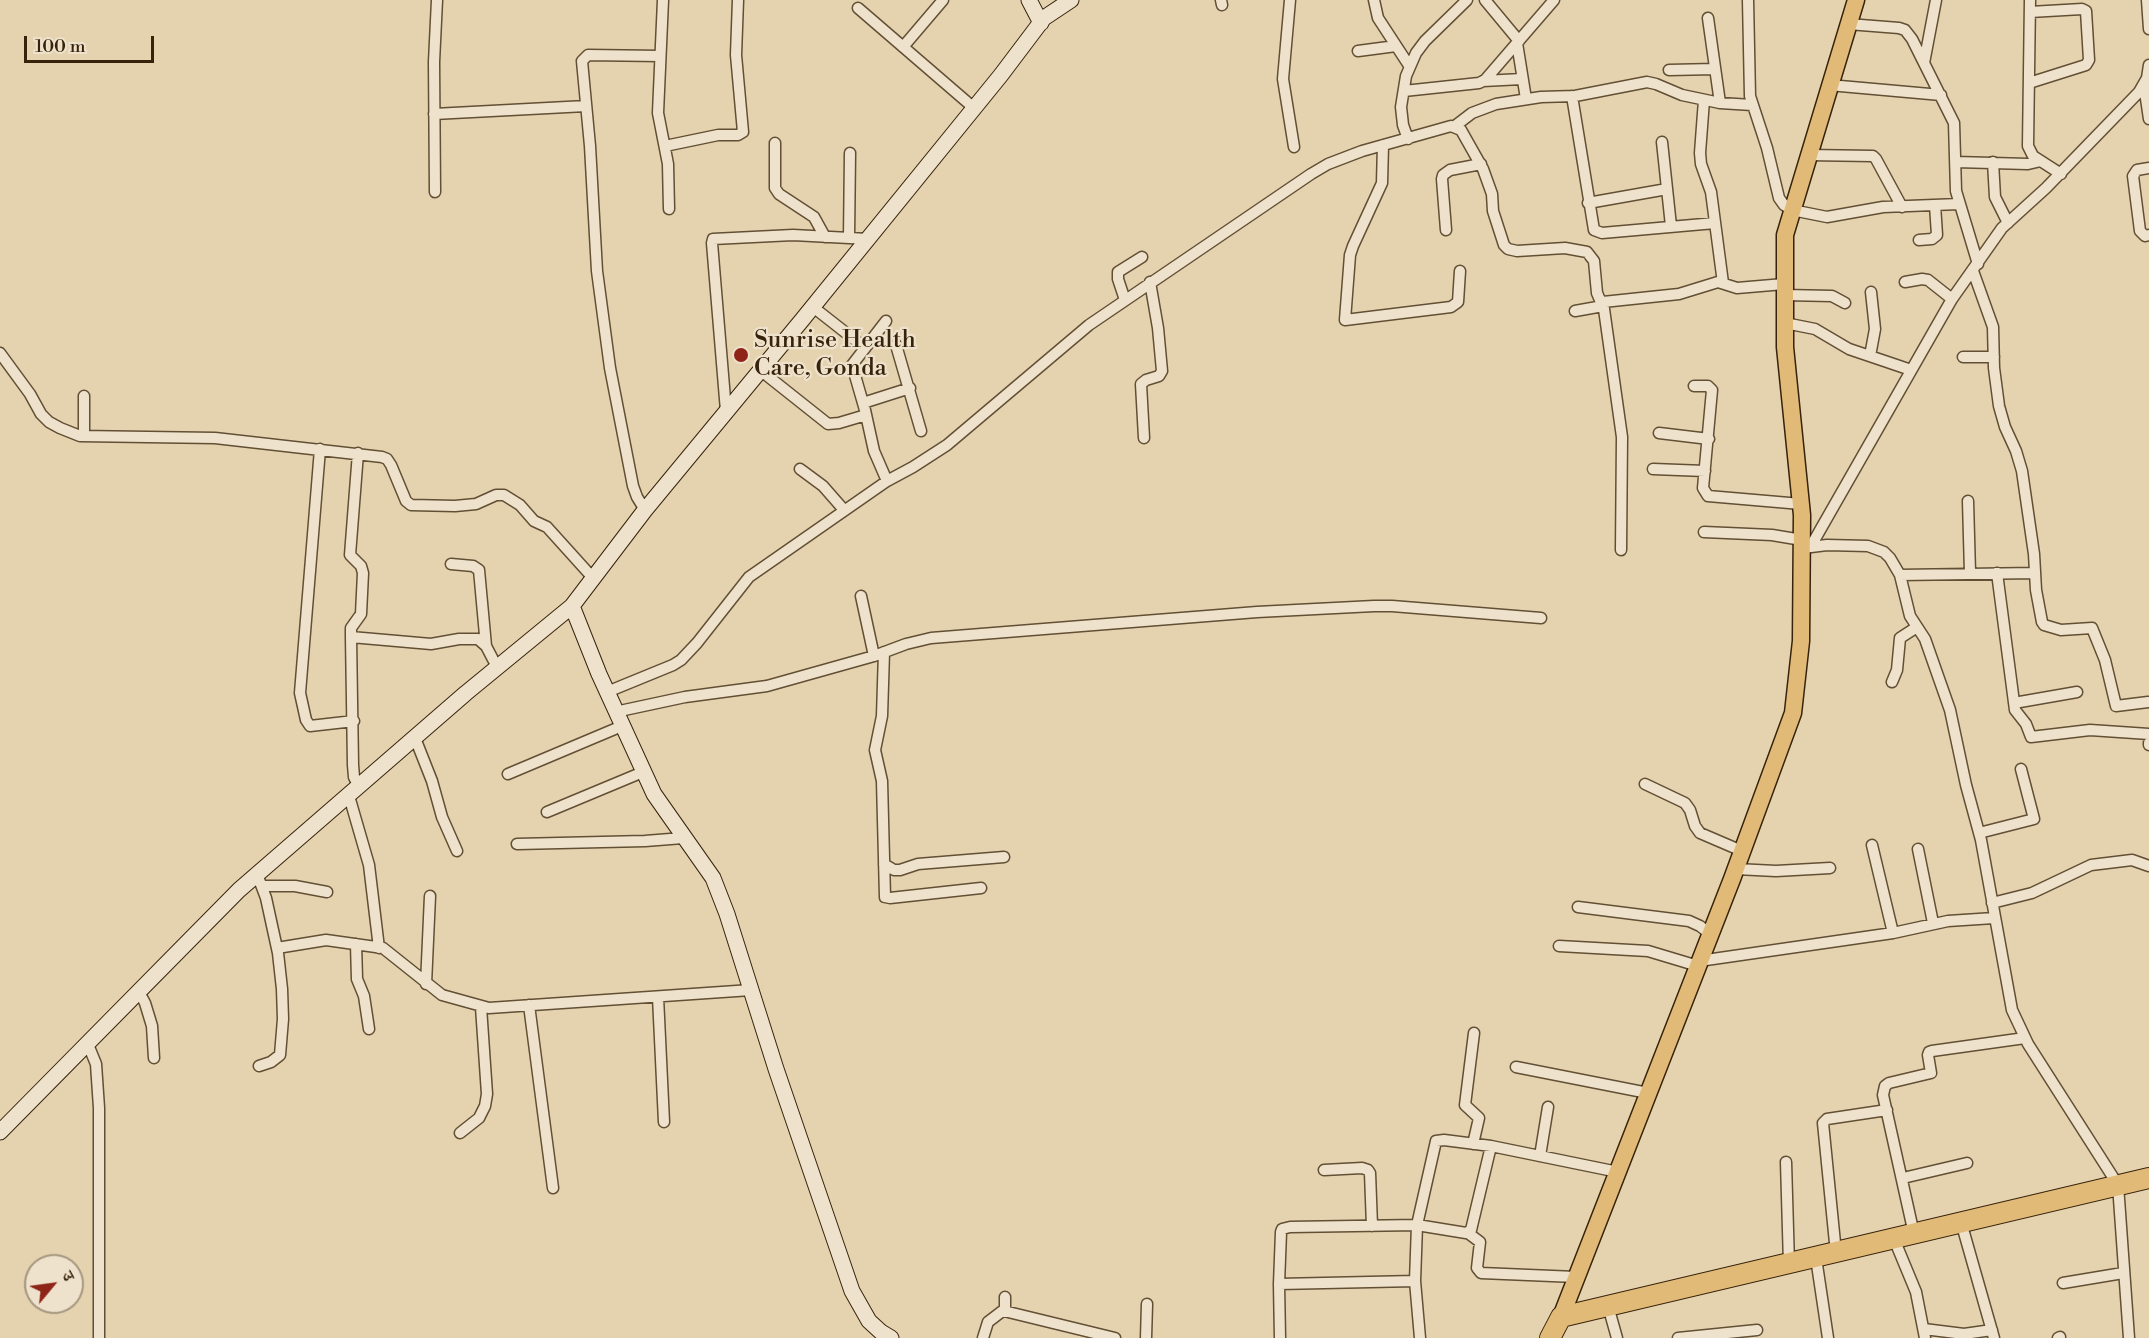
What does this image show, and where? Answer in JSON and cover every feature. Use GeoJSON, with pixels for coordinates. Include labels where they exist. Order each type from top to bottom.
{"type":"FeatureCollection","features":[{"type":"Feature","properties":{"kind":"highway"},"geometry":{"type":"LineString","coordinates":[[1550,1338],[1561,1317],[2149,1178]]}},
{"type":"Feature","properties":{"kind":"main road"},"geometry":{"type":"LineString","coordinates":[[1029,0],[1041,23]]}},
{"type":"Feature","properties":{"kind":"main road"},"geometry":{"type":"LineString","coordinates":[[0,1132],[239,890],[260,880],[415,738],[572,606],[645,510],[813,307],[1041,23],[1051,13],[1071,0]]}},
{"type":"Feature","properties":{"kind":"main road"},"geometry":{"type":"LineString","coordinates":[[1561,1317],[1736,869],[1793,714],[1801,641],[1805,545],[1788,383],[1784,289],[1785,235],[1856,0]]}},
{"type":"Feature","properties":{"kind":"main road"},"geometry":{"type":"LineString","coordinates":[[572,606],[615,712],[654,794],[713,879],[727,914],[776,1069],[852,1290],[869,1321],[891,1338]]}},
{"type":"Feature","properties":{"kind":"street"},"geometry":{"type":"LineString","coordinates":[[435,192],[434,62],[437,0]]}},
{"type":"Feature","properties":{"kind":"street"},"geometry":{"type":"LineString","coordinates":[[663,0],[658,113],[668,164],[669,209]]}},
{"type":"Feature","properties":{"kind":"street"},"geometry":{"type":"LineString","coordinates":[[665,146],[718,135],[738,135],[743,132],[736,55],[738,0]]}},
{"type":"Feature","properties":{"kind":"street"},"geometry":{"type":"LineString","coordinates":[[903,46],[943,0]]}},
{"type":"Feature","properties":{"kind":"street"},"geometry":{"type":"LineString","coordinates":[[1290,0],[1283,79],[1294,147]]}},
{"type":"Feature","properties":{"kind":"street"},"geometry":{"type":"LineString","coordinates":[[1374,0],[1378,18],[1410,67]]}},
{"type":"Feature","properties":{"kind":"street"},"geometry":{"type":"LineString","coordinates":[[1408,139],[1403,125],[1401,107],[1406,76],[1425,41],[1467,0]]}},
{"type":"Feature","properties":{"kind":"street"},"geometry":{"type":"LineString","coordinates":[[1485,0],[1518,42],[1526,99]]}},
{"type":"Feature","properties":{"kind":"street"},"geometry":{"type":"LineString","coordinates":[[1483,81],[1554,0]]}},
{"type":"Feature","properties":{"kind":"street"},"geometry":{"type":"LineString","coordinates":[[1748,0],[1749,82],[1752,105],[1767,148],[1779,198],[1784,205],[1792,210],[1827,218],[1882,207],[1959,204]]}},
{"type":"Feature","properties":{"kind":"street"},"geometry":{"type":"LineString","coordinates":[[1924,63],[1936,0]]}},
{"type":"Feature","properties":{"kind":"street"},"geometry":{"type":"LineString","coordinates":[[2030,0],[2028,146],[2034,163]]}},
{"type":"Feature","properties":{"kind":"street"},"geometry":{"type":"LineString","coordinates":[[2146,0],[2149,29]]}},
{"type":"Feature","properties":{"kind":"street"},"geometry":{"type":"LineString","coordinates":[[858,8],[974,108]]}},
{"type":"Feature","properties":{"kind":"street"},"geometry":{"type":"LineString","coordinates":[[2029,83],[2086,65],[2089,60],[2086,11],[2082,9],[2030,12]]}},
{"type":"Feature","properties":{"kind":"street"},"geometry":{"type":"LineString","coordinates":[[1708,18],[1720,103]]}},
{"type":"Feature","properties":{"kind":"street"},"geometry":{"type":"LineString","coordinates":[[1848,24],[1905,30],[1912,39],[1954,123],[1956,191],[1993,327],[1999,406],[2022,471],[2042,622],[2044,625],[2061,630],[2092,628],[2105,660],[2116,706],[2148,702]]}},
{"type":"Feature","properties":{"kind":"street"},"geometry":{"type":"LineString","coordinates":[[1358,51],[1396,46]]}},
{"type":"Feature","properties":{"kind":"street"},"geometry":{"type":"LineString","coordinates":[[645,510],[633,486],[610,368],[597,271],[582,61],[588,55],[660,56]]}},
{"type":"Feature","properties":{"kind":"street"},"geometry":{"type":"LineString","coordinates":[[1805,545],[1952,299],[2002,228],[2061,174],[2116,118],[2144,84],[2149,65]]}},
{"type":"Feature","properties":{"kind":"street"},"geometry":{"type":"LineString","coordinates":[[1669,70],[1715,69]]}},
{"type":"Feature","properties":{"kind":"street"},"geometry":{"type":"LineString","coordinates":[[1404,91],[1473,85],[1483,81],[1522,79]]}},
{"type":"Feature","properties":{"kind":"street"},"geometry":{"type":"LineString","coordinates":[[607,692],[681,660],[749,577],[772,563],[844,510],[946,444],[1089,325],[1328,164],[1362,151],[1455,126],[1472,113],[1496,104],[1526,99],[1572,96],[1647,82],[1704,100],[1752,105]]}},
{"type":"Feature","properties":{"kind":"street"},"geometry":{"type":"LineString","coordinates":[[2144,84],[2149,119]]}},
{"type":"Feature","properties":{"kind":"street"},"geometry":{"type":"LineString","coordinates":[[1829,85],[1941,95]]}},
{"type":"Feature","properties":{"kind":"street"},"geometry":{"type":"LineString","coordinates":[[1572,96],[1592,226],[1598,232],[1715,223]]}},
{"type":"Feature","properties":{"kind":"street"},"geometry":{"type":"LineString","coordinates":[[1704,100],[1701,164],[1712,192],[1723,283]]}},
{"type":"Feature","properties":{"kind":"street"},"geometry":{"type":"LineString","coordinates":[[434,114],[586,106]]}},
{"type":"Feature","properties":{"kind":"street"},"geometry":{"type":"LineString","coordinates":[[1455,126],[1461,130],[1480,164],[1492,194],[1493,211],[1504,245],[1508,249],[1517,252],[1565,248],[1587,252],[1594,261],[1597,293],[1603,304],[1622,437],[1621,550]]}},
{"type":"Feature","properties":{"kind":"street"},"geometry":{"type":"LineString","coordinates":[[1662,142],[1671,226]]}},
{"type":"Feature","properties":{"kind":"street"},"geometry":{"type":"LineString","coordinates":[[775,143],[775,188],[779,194],[814,217],[825,237]]}},
{"type":"Feature","properties":{"kind":"street"},"geometry":{"type":"LineString","coordinates":[[1383,146],[1382,183],[1350,255],[1345,320],[1451,307],[1458,302],[1460,271]]}},
{"type":"Feature","properties":{"kind":"street"},"geometry":{"type":"LineString","coordinates":[[849,238],[850,153]]}},
{"type":"Feature","properties":{"kind":"street"},"geometry":{"type":"LineString","coordinates":[[1808,155],[1873,156],[1902,207]]}},
{"type":"Feature","properties":{"kind":"street"},"geometry":{"type":"LineString","coordinates":[[1956,162],[2034,163],[2061,174]]}},
{"type":"Feature","properties":{"kind":"street"},"geometry":{"type":"LineString","coordinates":[[1993,162],[1995,197],[2008,223]]}},
{"type":"Feature","properties":{"kind":"street"},"geometry":{"type":"LineString","coordinates":[[1446,230],[1443,175],[1450,170],[1480,164]]}},
{"type":"Feature","properties":{"kind":"street"},"geometry":{"type":"LineString","coordinates":[[2149,168],[2137,170],[2133,176],[2140,231],[2145,236],[2149,235]]}},
{"type":"Feature","properties":{"kind":"street"},"geometry":{"type":"LineString","coordinates":[[1588,203],[1667,189]]}},
{"type":"Feature","properties":{"kind":"street"},"geometry":{"type":"LineString","coordinates":[[1919,240],[1932,239],[1937,235],[1935,205]]}},
{"type":"Feature","properties":{"kind":"street"},"geometry":{"type":"LineString","coordinates":[[726,411],[712,241],[716,237],[793,235],[868,239]]}},
{"type":"Feature","properties":{"kind":"street"},"geometry":{"type":"LineString","coordinates":[[1125,300],[1118,272],[1142,257]]}},
{"type":"Feature","properties":{"kind":"street"},"geometry":{"type":"LineString","coordinates":[[1905,282],[1928,280],[1952,299]]}},
{"type":"Feature","properties":{"kind":"street"},"geometry":{"type":"LineString","coordinates":[[1144,438],[1141,384],[1159,376],[1162,371],[1150,282]]}},
{"type":"Feature","properties":{"kind":"street"},"geometry":{"type":"LineString","coordinates":[[1575,311],[1603,304],[1679,294],[1710,284],[1723,283],[1737,288],[1784,289],[1832,296],[1845,303]]}},
{"type":"Feature","properties":{"kind":"street"},"geometry":{"type":"LineString","coordinates":[[1870,356],[1875,329],[1871,292]]}},
{"type":"Feature","properties":{"kind":"street"},"geometry":{"type":"LineString","coordinates":[[813,307],[864,347]]}},
{"type":"Feature","properties":{"kind":"street"},"geometry":{"type":"LineString","coordinates":[[886,321],[852,365],[874,451],[887,481]]}},
{"type":"Feature","properties":{"kind":"street"},"geometry":{"type":"LineString","coordinates":[[1785,323],[1815,329],[1849,349],[1911,370]]}},
{"type":"Feature","properties":{"kind":"street"},"geometry":{"type":"LineString","coordinates":[[896,345],[921,431]]}},
{"type":"Feature","properties":{"kind":"street"},"geometry":{"type":"LineString","coordinates":[[0,353],[49,422],[60,428],[84,435],[215,438],[358,453],[387,459],[406,501],[411,505],[476,504],[496,495],[504,495],[520,505],[534,521],[547,527],[593,578]]}},
{"type":"Feature","properties":{"kind":"street"},"geometry":{"type":"LineString","coordinates":[[1962,357],[1994,357]]}},
{"type":"Feature","properties":{"kind":"street"},"geometry":{"type":"LineString","coordinates":[[760,370],[828,424],[866,416]]}},
{"type":"Feature","properties":{"kind":"street"},"geometry":{"type":"LineString","coordinates":[[1694,386],[1712,388],[1703,488],[1708,496],[1801,504]]}},
{"type":"Feature","properties":{"kind":"street"},"geometry":{"type":"LineString","coordinates":[[863,403],[910,387]]}},
{"type":"Feature","properties":{"kind":"street"},"geometry":{"type":"LineString","coordinates":[[84,396],[84,435]]}},
{"type":"Feature","properties":{"kind":"street"},"geometry":{"type":"LineString","coordinates":[[1659,433],[1709,439]]}},
{"type":"Feature","properties":{"kind":"street"},"geometry":{"type":"LineString","coordinates":[[321,449],[300,693],[306,720],[310,726],[354,721]]}},
{"type":"Feature","properties":{"kind":"street"},"geometry":{"type":"LineString","coordinates":[[358,453],[350,555],[361,566],[363,573],[362,614],[351,628],[353,774],[354,792],[369,865],[379,948]]}},
{"type":"Feature","properties":{"kind":"street"},"geometry":{"type":"LineString","coordinates":[[800,469],[823,486],[844,510]]}},
{"type":"Feature","properties":{"kind":"street"},"geometry":{"type":"LineString","coordinates":[[1653,469],[1705,471]]}},
{"type":"Feature","properties":{"kind":"street"},"geometry":{"type":"LineString","coordinates":[[1968,501],[1970,573]]}},
{"type":"Feature","properties":{"kind":"street"},"geometry":{"type":"LineString","coordinates":[[1704,532],[1772,535],[1805,545],[1868,546],[1884,552],[1900,574],[1910,616],[1925,639],[1950,710],[1979,833],[2012,1010],[2025,1038],[2118,1185],[2129,1338]]}},
{"type":"Feature","properties":{"kind":"street"},"geometry":{"type":"LineString","coordinates":[[451,564],[473,566],[479,570],[486,646],[496,668]]}},
{"type":"Feature","properties":{"kind":"street"},"geometry":{"type":"LineString","coordinates":[[1997,573],[2016,714],[2026,724],[2031,737],[2091,730],[2149,734]]}},
{"type":"Feature","properties":{"kind":"street"},"geometry":{"type":"LineString","coordinates":[[1900,574],[2035,573]]}},
{"type":"Feature","properties":{"kind":"street"},"geometry":{"type":"LineString","coordinates":[[861,596],[879,654],[882,716],[875,750],[882,781],[884,895],[886,898],[981,888]]}},
{"type":"Feature","properties":{"kind":"street"},"geometry":{"type":"LineString","coordinates":[[615,712],[685,697],[767,686],[931,638],[1257,612],[1392,606],[1541,618]]}},
{"type":"Feature","properties":{"kind":"street"},"geometry":{"type":"LineString","coordinates":[[1892,682],[1897,670],[1900,638],[1917,627]]}},
{"type":"Feature","properties":{"kind":"street"},"geometry":{"type":"LineString","coordinates":[[351,637],[431,644],[472,638],[478,639],[486,646]]}},
{"type":"Feature","properties":{"kind":"street"},"geometry":{"type":"LineString","coordinates":[[2014,703],[2077,692]]}},
{"type":"Feature","properties":{"kind":"street"},"geometry":{"type":"LineString","coordinates":[[508,774],[622,726]]}},
{"type":"Feature","properties":{"kind":"street"},"geometry":{"type":"LineString","coordinates":[[415,738],[432,781],[442,817],[458,851]]}},
{"type":"Feature","properties":{"kind":"street"},"geometry":{"type":"LineString","coordinates":[[1979,833],[2034,819],[2021,769]]}},
{"type":"Feature","properties":{"kind":"street"},"geometry":{"type":"LineString","coordinates":[[547,812],[643,772]]}},
{"type":"Feature","properties":{"kind":"street"},"geometry":{"type":"LineString","coordinates":[[1645,784],[1685,803],[1700,833],[1742,851]]}},
{"type":"Feature","properties":{"kind":"street"},"geometry":{"type":"LineString","coordinates":[[517,844],[683,838]]}},
{"type":"Feature","properties":{"kind":"street"},"geometry":{"type":"LineString","coordinates":[[1872,845],[1893,933]]}},
{"type":"Feature","properties":{"kind":"street"},"geometry":{"type":"LineString","coordinates":[[1918,849],[1933,923]]}},
{"type":"Feature","properties":{"kind":"street"},"geometry":{"type":"LineString","coordinates":[[884,864],[894,870],[900,870],[918,864],[1004,856]]}},
{"type":"Feature","properties":{"kind":"street"},"geometry":{"type":"LineString","coordinates":[[1992,903],[2032,893],[2091,865],[2132,860],[2149,866]]}},
{"type":"Feature","properties":{"kind":"street"},"geometry":{"type":"LineString","coordinates":[[1736,869],[1776,871],[1830,868]]}},
{"type":"Feature","properties":{"kind":"street"},"geometry":{"type":"LineString","coordinates":[[259,1066],[277,1059],[282,1044],[282,989],[266,897],[260,880],[327,892]]}},
{"type":"Feature","properties":{"kind":"street"},"geometry":{"type":"LineString","coordinates":[[426,984],[430,896]]}},
{"type":"Feature","properties":{"kind":"street"},"geometry":{"type":"LineString","coordinates":[[1578,908],[1689,921],[1710,934]]}},
{"type":"Feature","properties":{"kind":"street"},"geometry":{"type":"LineString","coordinates":[[1559,946],[1648,951],[1699,964],[1893,933],[1933,923],[1994,918]]}},
{"type":"Feature","properties":{"kind":"street"},"geometry":{"type":"LineString","coordinates":[[276,948],[326,940],[379,948],[390,953],[442,995],[489,1008],[751,990]]}},
{"type":"Feature","properties":{"kind":"street"},"geometry":{"type":"LineString","coordinates":[[356,944],[357,980],[364,996],[369,1029]]}},
{"type":"Feature","properties":{"kind":"street"},"geometry":{"type":"LineString","coordinates":[[138,990],[145,1003],[152,1026],[154,1058]]}},
{"type":"Feature","properties":{"kind":"street"},"geometry":{"type":"LineString","coordinates":[[658,997],[664,1122]]}},
{"type":"Feature","properties":{"kind":"street"},"geometry":{"type":"LineString","coordinates":[[529,1005],[553,1188]]}},
{"type":"Feature","properties":{"kind":"street"},"geometry":{"type":"LineString","coordinates":[[459,1133],[479,1118],[486,1106],[481,1006]]}},
{"type":"Feature","properties":{"kind":"street"},"geometry":{"type":"LineString","coordinates":[[1473,1144],[1479,1118],[1466,1108],[1465,1102],[1474,1033]]}},
{"type":"Feature","properties":{"kind":"street"},"geometry":{"type":"LineString","coordinates":[[1914,1234],[1883,1095],[1885,1086],[1889,1083],[1927,1076],[1930,1073],[1929,1052],[2025,1038]]}},
{"type":"Feature","properties":{"kind":"street"},"geometry":{"type":"LineString","coordinates":[[87,1042],[96,1064],[99,1108],[99,1338]]}},
{"type":"Feature","properties":{"kind":"street"},"geometry":{"type":"LineString","coordinates":[[1516,1067],[1648,1093]]}},
{"type":"Feature","properties":{"kind":"street"},"geometry":{"type":"LineString","coordinates":[[1540,1156],[1548,1107]]}},
{"type":"Feature","properties":{"kind":"street"},"geometry":{"type":"LineString","coordinates":[[1836,1253],[1823,1123],[1827,1119],[1887,1110]]}},
{"type":"Feature","properties":{"kind":"street"},"geometry":{"type":"LineString","coordinates":[[1420,1338],[1415,1281],[1417,1226],[1434,1143],[1443,1140],[1491,1146],[1618,1172]]}},
{"type":"Feature","properties":{"kind":"street"},"geometry":{"type":"LineString","coordinates":[[1468,1233],[1472,1226],[1491,1146]]}},
{"type":"Feature","properties":{"kind":"street"},"geometry":{"type":"LineString","coordinates":[[1786,1162],[1789,1264]]}},
{"type":"Feature","properties":{"kind":"street"},"geometry":{"type":"LineString","coordinates":[[1903,1178],[1966,1163]]}},
{"type":"Feature","properties":{"kind":"street"},"geometry":{"type":"LineString","coordinates":[[1324,1170],[1362,1168],[1368,1170],[1372,1226]]}},
{"type":"Feature","properties":{"kind":"street"},"geometry":{"type":"LineString","coordinates":[[1894,1239],[1914,1286],[1924,1334],[1993,1334],[1961,1222]]}},
{"type":"Feature","properties":{"kind":"street"},"geometry":{"type":"LineString","coordinates":[[1280,1338],[1281,1232],[1282,1229],[1290,1227],[1417,1226],[1468,1233],[1480,1242],[1477,1268],[1481,1273],[1576,1276]]}},
{"type":"Feature","properties":{"kind":"street"},"geometry":{"type":"LineString","coordinates":[[1816,1258],[1828,1338]]}},
{"type":"Feature","properties":{"kind":"street"},"geometry":{"type":"LineString","coordinates":[[2063,1283],[2123,1273]]}},
{"type":"Feature","properties":{"kind":"street"},"geometry":{"type":"LineString","coordinates":[[1279,1284],[1415,1281]]}},
{"type":"Feature","properties":{"kind":"street"},"geometry":{"type":"LineString","coordinates":[[983,1338],[987,1322],[1004,1311],[1005,1297]]}},
{"type":"Feature","properties":{"kind":"street"},"geometry":{"type":"LineString","coordinates":[[1146,1338],[1148,1304]]}},
{"type":"Feature","properties":{"kind":"street"},"geometry":{"type":"LineString","coordinates":[[1608,1306],[1617,1338]]}},
{"type":"Feature","properties":{"kind":"street"},"geometry":{"type":"LineString","coordinates":[[1004,1311],[1115,1338]]}},
{"type":"Feature","properties":{"kind":"street"},"geometry":{"type":"LineString","coordinates":[[1678,1338],[1757,1330]]}},
{"type":"Feature","properties":{"kind":"place","name":"Sunrise Health Care, Gonda"},"geometry":{"type":"Point","coordinates":[741,355]}}]}
